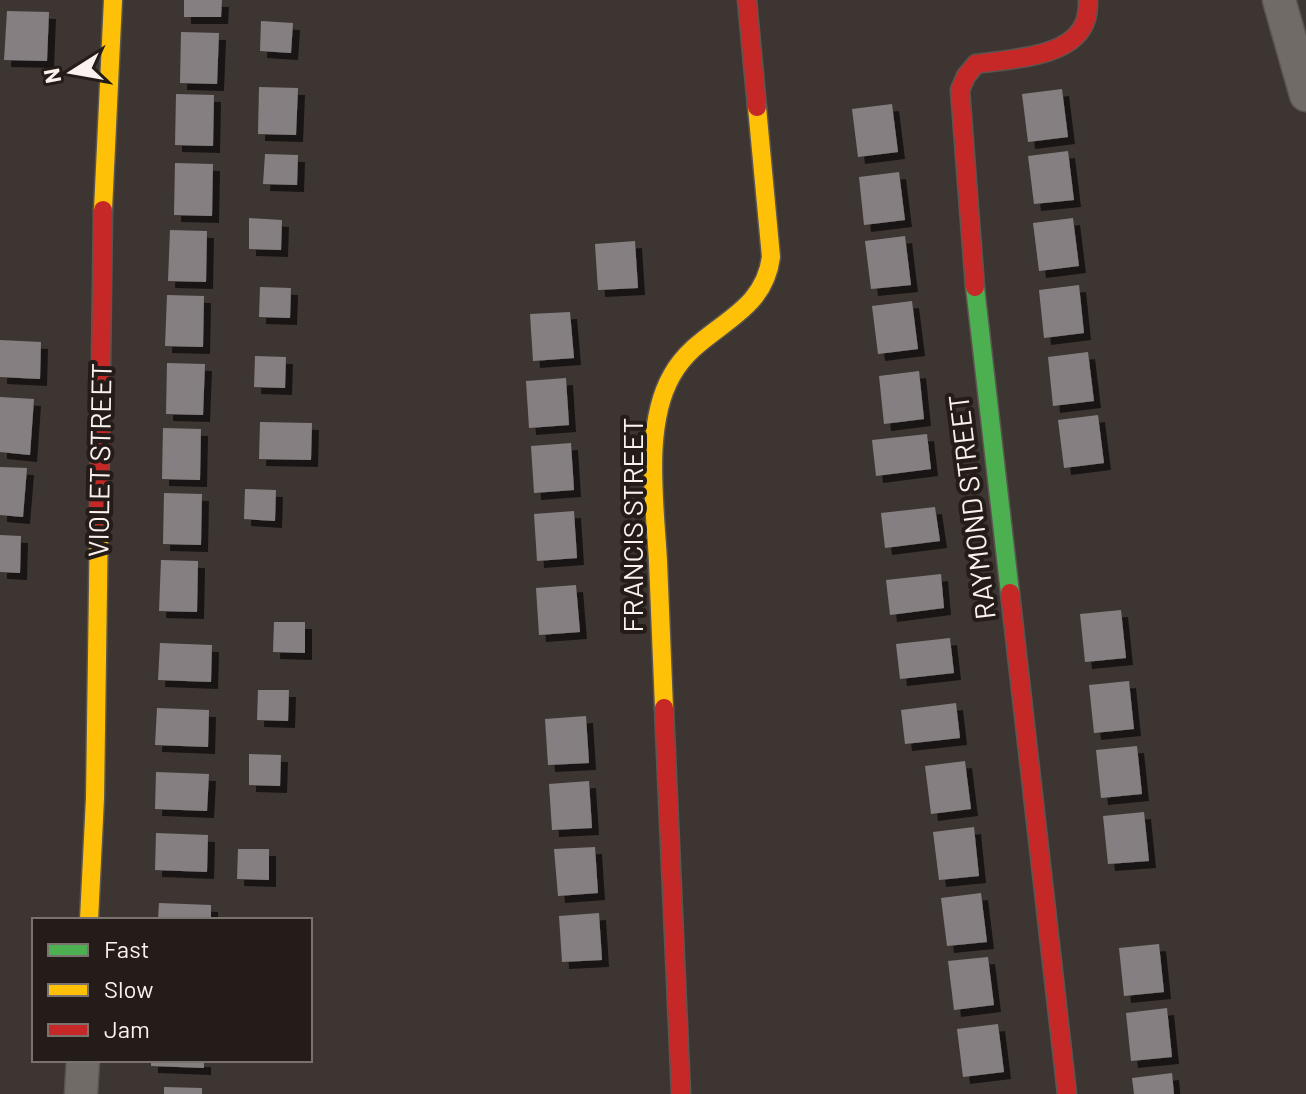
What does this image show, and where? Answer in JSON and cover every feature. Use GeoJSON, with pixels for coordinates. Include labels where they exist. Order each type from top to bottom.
{"type":"FeatureCollection","features":[{"type":"Feature","properties":{"kind":"street","name":"VIOLET STREET"},"geometry":{"type":"LineString","coordinates":[[89,918],[95,798],[103,211],[113,0]]}},
{"type":"Feature","properties":{"kind":"street","name":"FRANCIS STREET"},"geometry":{"type":"LineString","coordinates":[[681,1094],[654,434],[661,400],[671,375],[684,358],[755,299],[764,288],[769,274],[771,257],[747,0]]}},
{"type":"Feature","properties":{"kind":"street","name":"RAYMOND STREET"},"geometry":{"type":"LineString","coordinates":[[1067,1094],[976,297],[960,90],[976,64],[1049,51],[1071,43],[1084,30],[1089,15],[1088,0]]}},
{"type":"Feature","properties":{"kind":"street"},"geometry":{"type":"LineString","coordinates":[[1279,0],[1306,95]]}},
{"type":"Feature","properties":{"kind":"street"},"geometry":{"type":"LineString","coordinates":[[81,1094],[83,1062]]}},
{"type":"Feature","properties":{"kind":"building"},"geometry":{"type":"Polygon","coordinates":[[[184,0],[222,0],[221,17],[184,17],[184,0]]]}},
{"type":"Feature","properties":{"kind":"building"},"geometry":{"type":"Polygon","coordinates":[[[7,11],[49,12],[47,61],[4,60],[7,11]]]}},
{"type":"Feature","properties":{"kind":"building"},"geometry":{"type":"Polygon","coordinates":[[[261,21],[293,23],[291,53],[260,51],[261,21]]]}},
{"type":"Feature","properties":{"kind":"building"},"geometry":{"type":"Polygon","coordinates":[[[181,32],[219,33],[217,84],[180,83],[181,32]]]}},
{"type":"Feature","properties":{"kind":"building"},"geometry":{"type":"Polygon","coordinates":[[[259,87],[298,88],[296,135],[258,134],[259,87]]]}},
{"type":"Feature","properties":{"kind":"building"},"geometry":{"type":"Polygon","coordinates":[[[1062,89],[1068,137],[1028,142],[1022,94],[1062,89]]]}},
{"type":"Feature","properties":{"kind":"building"},"geometry":{"type":"Polygon","coordinates":[[[176,94],[214,95],[213,146],[175,145],[176,94]]]}},
{"type":"Feature","properties":{"kind":"building"},"geometry":{"type":"Polygon","coordinates":[[[892,104],[898,152],[858,157],[852,109],[892,104]]]}},
{"type":"Feature","properties":{"kind":"building"},"geometry":{"type":"Polygon","coordinates":[[[1068,151],[1074,200],[1034,204],[1028,156],[1068,151]]]}},
{"type":"Feature","properties":{"kind":"building"},"geometry":{"type":"Polygon","coordinates":[[[265,154],[298,155],[297,185],[263,184],[265,154]]]}},
{"type":"Feature","properties":{"kind":"building"},"geometry":{"type":"Polygon","coordinates":[[[175,163],[213,164],[212,216],[174,215],[175,163]]]}},
{"type":"Feature","properties":{"kind":"building"},"geometry":{"type":"Polygon","coordinates":[[[899,172],[905,220],[864,225],[859,177],[899,172]]]}},
{"type":"Feature","properties":{"kind":"building"},"geometry":{"type":"Polygon","coordinates":[[[249,218],[282,220],[281,250],[249,249],[249,218]]]}},
{"type":"Feature","properties":{"kind":"building"},"geometry":{"type":"Polygon","coordinates":[[[1073,218],[1079,266],[1039,271],[1033,223],[1073,218]]]}},
{"type":"Feature","properties":{"kind":"building"},"geometry":{"type":"Polygon","coordinates":[[[170,230],[207,231],[206,282],[168,281],[170,230]]]}},
{"type":"Feature","properties":{"kind":"building"},"geometry":{"type":"Polygon","coordinates":[[[905,236],[911,285],[871,289],[865,241],[905,236]]]}},
{"type":"Feature","properties":{"kind":"building"},"geometry":{"type":"Polygon","coordinates":[[[635,241],[638,288],[598,290],[595,244],[635,241]]]}},
{"type":"Feature","properties":{"kind":"building"},"geometry":{"type":"Polygon","coordinates":[[[1079,285],[1084,333],[1044,338],[1039,290],[1079,285]]]}},
{"type":"Feature","properties":{"kind":"building"},"geometry":{"type":"Polygon","coordinates":[[[260,287],[291,288],[290,318],[259,317],[260,287]]]}},
{"type":"Feature","properties":{"kind":"building"},"geometry":{"type":"Polygon","coordinates":[[[167,295],[204,296],[203,347],[165,346],[167,295]]]}},
{"type":"Feature","properties":{"kind":"building"},"geometry":{"type":"Polygon","coordinates":[[[912,301],[918,349],[878,354],[872,306],[912,301]]]}},
{"type":"Feature","properties":{"kind":"building"},"geometry":{"type":"Polygon","coordinates":[[[570,312],[574,358],[533,361],[530,314],[570,312]]]}},
{"type":"Feature","properties":{"kind":"building"},"geometry":{"type":"Polygon","coordinates":[[[0,340],[41,342],[40,379],[0,377],[0,340]]]}},
{"type":"Feature","properties":{"kind":"building"},"geometry":{"type":"Polygon","coordinates":[[[1088,352],[1094,401],[1053,406],[1048,357],[1088,352]]]}},
{"type":"Feature","properties":{"kind":"building"},"geometry":{"type":"Polygon","coordinates":[[[255,356],[286,357],[285,388],[254,387],[255,356]]]}},
{"type":"Feature","properties":{"kind":"building"},"geometry":{"type":"Polygon","coordinates":[[[167,363],[205,364],[203,415],[166,414],[167,363]]]}},
{"type":"Feature","properties":{"kind":"building"},"geometry":{"type":"Polygon","coordinates":[[[919,371],[924,419],[884,424],[879,376],[919,371]]]}},
{"type":"Feature","properties":{"kind":"building"},"geometry":{"type":"Polygon","coordinates":[[[566,378],[569,425],[529,428],[526,381],[566,378]]]}},
{"type":"Feature","properties":{"kind":"building"},"geometry":{"type":"Polygon","coordinates":[[[0,397],[34,399],[30,455],[0,452],[0,397]]]}},
{"type":"Feature","properties":{"kind":"building"},"geometry":{"type":"Polygon","coordinates":[[[1098,415],[1104,463],[1064,468],[1058,420],[1098,415]]]}},
{"type":"Feature","properties":{"kind":"building"},"geometry":{"type":"Polygon","coordinates":[[[260,422],[312,423],[311,460],[259,459],[260,422]]]}},
{"type":"Feature","properties":{"kind":"building"},"geometry":{"type":"Polygon","coordinates":[[[163,428],[201,429],[200,480],[162,479],[163,428]]]}},
{"type":"Feature","properties":{"kind":"building"},"geometry":{"type":"Polygon","coordinates":[[[927,434],[931,469],[876,476],[872,440],[927,434]]]}},
{"type":"Feature","properties":{"kind":"building"},"geometry":{"type":"Polygon","coordinates":[[[571,443],[574,490],[534,493],[531,446],[571,443]]]}},
{"type":"Feature","properties":{"kind":"building"},"geometry":{"type":"Polygon","coordinates":[[[0,467],[27,468],[23,517],[0,515],[0,467]]]}},
{"type":"Feature","properties":{"kind":"building"},"geometry":{"type":"Polygon","coordinates":[[[245,489],[276,490],[275,521],[244,519],[245,489]]]}},
{"type":"Feature","properties":{"kind":"building"},"geometry":{"type":"Polygon","coordinates":[[[164,493],[202,494],[201,545],[163,544],[164,493]]]}},
{"type":"Feature","properties":{"kind":"building"},"geometry":{"type":"Polygon","coordinates":[[[935,507],[940,541],[885,548],[881,513],[935,507]]]}},
{"type":"Feature","properties":{"kind":"building"},"geometry":{"type":"Polygon","coordinates":[[[574,511],[577,558],[537,561],[534,514],[574,511]]]}},
{"type":"Feature","properties":{"kind":"building"},"geometry":{"type":"Polygon","coordinates":[[[0,535],[21,536],[20,573],[0,572],[0,535]]]}},
{"type":"Feature","properties":{"kind":"building"},"geometry":{"type":"Polygon","coordinates":[[[161,560],[198,561],[197,612],[159,611],[161,560]]]}},
{"type":"Feature","properties":{"kind":"building"},"geometry":{"type":"Polygon","coordinates":[[[941,574],[944,608],[890,615],[886,580],[941,574]]]}},
{"type":"Feature","properties":{"kind":"building"},"geometry":{"type":"Polygon","coordinates":[[[576,585],[580,632],[539,635],[536,588],[576,585]]]}},
{"type":"Feature","properties":{"kind":"building"},"geometry":{"type":"Polygon","coordinates":[[[1121,610],[1126,658],[1085,662],[1080,614],[1121,610]]]}},
{"type":"Feature","properties":{"kind":"building"},"geometry":{"type":"Polygon","coordinates":[[[274,622],[305,622],[305,653],[273,652],[274,622]]]}},
{"type":"Feature","properties":{"kind":"building"},"geometry":{"type":"Polygon","coordinates":[[[950,638],[954,673],[900,679],[896,644],[950,638]]]}},
{"type":"Feature","properties":{"kind":"building"},"geometry":{"type":"Polygon","coordinates":[[[160,643],[212,645],[211,682],[158,680],[160,643]]]}},
{"type":"Feature","properties":{"kind":"building"},"geometry":{"type":"Polygon","coordinates":[[[1129,681],[1134,729],[1094,733],[1089,685],[1129,681]]]}},
{"type":"Feature","properties":{"kind":"building"},"geometry":{"type":"Polygon","coordinates":[[[258,690],[289,690],[288,721],[257,720],[258,690]]]}},
{"type":"Feature","properties":{"kind":"building"},"geometry":{"type":"Polygon","coordinates":[[[956,703],[960,738],[905,744],[901,710],[956,703]]]}},
{"type":"Feature","properties":{"kind":"building"},"geometry":{"type":"Polygon","coordinates":[[[157,708],[209,710],[208,747],[155,745],[157,708]]]}},
{"type":"Feature","properties":{"kind":"building"},"geometry":{"type":"Polygon","coordinates":[[[586,716],[589,763],[548,765],[545,719],[586,716]]]}},
{"type":"Feature","properties":{"kind":"building"},"geometry":{"type":"Polygon","coordinates":[[[1137,746],[1142,794],[1101,798],[1096,750],[1137,746]]]}},
{"type":"Feature","properties":{"kind":"building"},"geometry":{"type":"Polygon","coordinates":[[[249,754],[281,755],[280,786],[249,785],[249,754]]]}},
{"type":"Feature","properties":{"kind":"building"},"geometry":{"type":"Polygon","coordinates":[[[965,761],[971,809],[931,814],[925,766],[965,761]]]}},
{"type":"Feature","properties":{"kind":"building"},"geometry":{"type":"Polygon","coordinates":[[[156,772],[209,774],[207,811],[155,809],[156,772]]]}},
{"type":"Feature","properties":{"kind":"building"},"geometry":{"type":"Polygon","coordinates":[[[589,781],[592,828],[552,830],[549,784],[589,781]]]}},
{"type":"Feature","properties":{"kind":"building"},"geometry":{"type":"Polygon","coordinates":[[[1144,812],[1149,861],[1108,864],[1103,816],[1144,812]]]}},
{"type":"Feature","properties":{"kind":"building"},"geometry":{"type":"Polygon","coordinates":[[[974,827],[979,876],[939,880],[933,832],[974,827]]]}},
{"type":"Feature","properties":{"kind":"building"},"geometry":{"type":"Polygon","coordinates":[[[156,833],[208,835],[207,872],[155,870],[156,833]]]}},
{"type":"Feature","properties":{"kind":"building"},"geometry":{"type":"Polygon","coordinates":[[[595,847],[598,893],[558,896],[554,849],[595,847]]]}},
{"type":"Feature","properties":{"kind":"building"},"geometry":{"type":"Polygon","coordinates":[[[238,849],[269,849],[269,880],[237,879],[238,849]]]}},
{"type":"Feature","properties":{"kind":"building"},"geometry":{"type":"Polygon","coordinates":[[[981,893],[987,942],[947,946],[941,898],[981,893]]]}},
{"type":"Feature","properties":{"kind":"building"},"geometry":{"type":"Polygon","coordinates":[[[159,903],[211,905],[211,918],[158,918],[159,903]]]}},
{"type":"Feature","properties":{"kind":"building"},"geometry":{"type":"Polygon","coordinates":[[[599,913],[602,960],[562,962],[559,916],[599,913]]]}},
{"type":"Feature","properties":{"kind":"building"},"geometry":{"type":"Polygon","coordinates":[[[1159,944],[1164,992],[1124,996],[1119,948],[1159,944]]]}},
{"type":"Feature","properties":{"kind":"building"},"geometry":{"type":"Polygon","coordinates":[[[988,957],[994,1005],[954,1010],[948,961],[988,957]]]}},
{"type":"Feature","properties":{"kind":"building"},"geometry":{"type":"Polygon","coordinates":[[[1167,1008],[1172,1057],[1131,1061],[1126,1013],[1167,1008]]]}},
{"type":"Feature","properties":{"kind":"building"},"geometry":{"type":"Polygon","coordinates":[[[998,1024],[1004,1072],[963,1077],[957,1029],[998,1024]]]}},
{"type":"Feature","properties":{"kind":"building"},"geometry":{"type":"Polygon","coordinates":[[[151,1062],[204,1062],[204,1068],[151,1066],[151,1062]]]}},
{"type":"Feature","properties":{"kind":"building"},"geometry":{"type":"Polygon","coordinates":[[[1172,1073],[1174,1094],[1134,1094],[1132,1078],[1172,1073]]]}},
{"type":"Feature","properties":{"kind":"building"},"geometry":{"type":"Polygon","coordinates":[[[164,1087],[202,1088],[202,1094],[164,1094],[164,1087]]]}},
{"type":"Feature","properties":{"kind":"traffic: fast"},"geometry":{"type":"LineString","coordinates":[[975,287],[1010,593]]}},
{"type":"Feature","properties":{"kind":"traffic: slow"},"geometry":{"type":"LineString","coordinates":[[103,210],[113,0]]}},
{"type":"Feature","properties":{"kind":"traffic: slow"},"geometry":{"type":"LineString","coordinates":[[664,708],[653,491],[657,417],[672,375],[684,358],[744,308],[766,278],[771,257],[757,107]]}},
{"type":"Feature","properties":{"kind":"traffic: slow"},"geometry":{"type":"LineString","coordinates":[[89,918],[95,798],[99,517]]}},
{"type":"Feature","properties":{"kind":"traffic: jam"},"geometry":{"type":"LineString","coordinates":[[747,0],[757,107]]}},
{"type":"Feature","properties":{"kind":"traffic: jam"},"geometry":{"type":"LineString","coordinates":[[975,287],[960,90],[976,64],[1039,54],[1069,42],[1086,19],[1088,0]]}},
{"type":"Feature","properties":{"kind":"traffic: jam"},"geometry":{"type":"LineString","coordinates":[[99,517],[103,210]]}},
{"type":"Feature","properties":{"kind":"traffic: jam"},"geometry":{"type":"LineString","coordinates":[[1010,593],[1067,1094]]}},
{"type":"Feature","properties":{"kind":"traffic: jam"},"geometry":{"type":"LineString","coordinates":[[664,708],[681,1094]]}}]}
